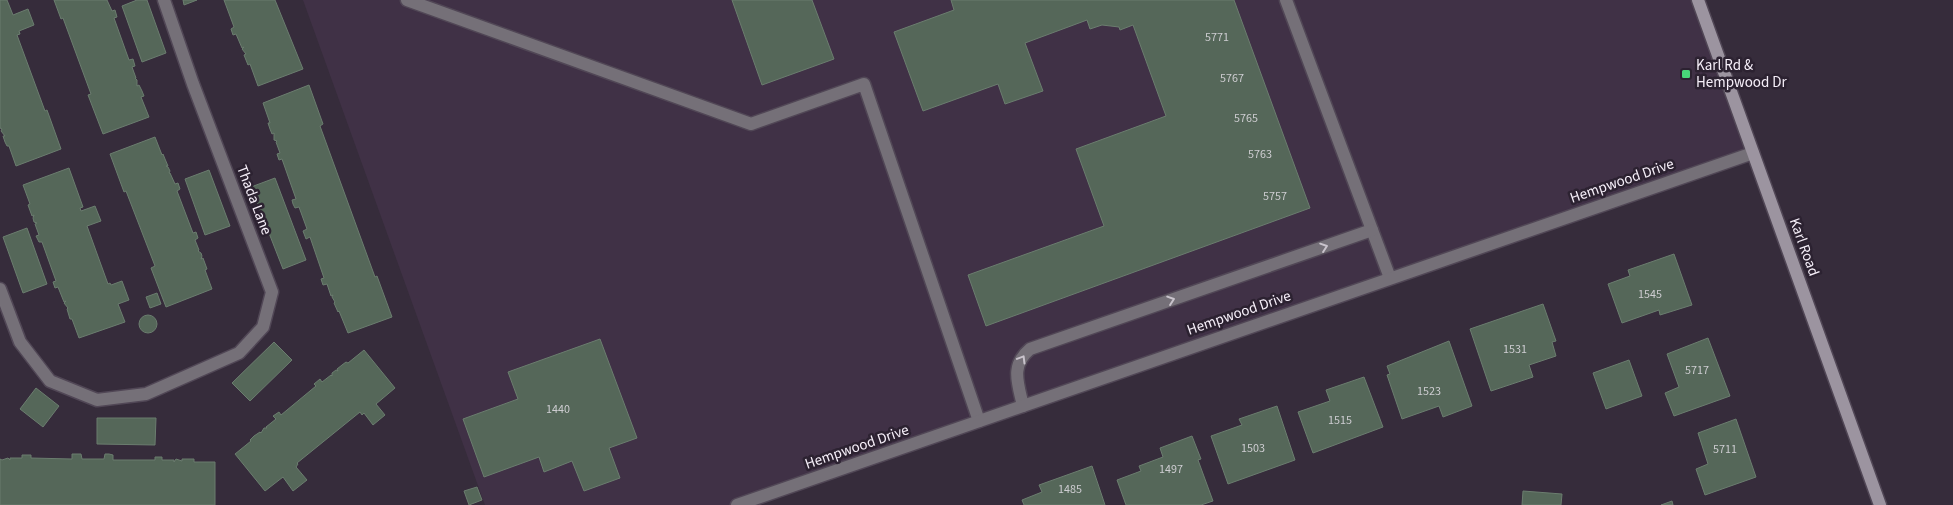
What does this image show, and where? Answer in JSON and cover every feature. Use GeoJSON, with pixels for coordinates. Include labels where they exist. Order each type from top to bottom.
{"type":"FeatureCollection","features":[{"type":"Feature","properties":{"kind":"main road","name":"Karl Road"},"geometry":{"type":"LineString","coordinates":[[1698,0],[1880,505]]}},
{"type":"Feature","properties":{"kind":"street","name":"Thada Lane"},"geometry":{"type":"LineString","coordinates":[[0,289],[20,342],[50,381],[97,400],[146,394],[189,376],[239,353],[263,327],[272,292],[192,84],[164,0]]}},
{"type":"Feature","properties":{"kind":"street"},"geometry":{"type":"LineString","coordinates":[[408,0],[752,124],[864,84],[979,421]]}},
{"type":"Feature","properties":{"kind":"street"},"geometry":{"type":"LineString","coordinates":[[1286,0],[1390,278]]}},
{"type":"Feature","properties":{"kind":"street","name":"Hempwood Drive"},"geometry":{"type":"LineString","coordinates":[[736,505],[1753,153]]}},
{"type":"Feature","properties":{"kind":"street"},"geometry":{"type":"LineString","coordinates":[[1023,406],[1017,369],[1022,356],[1030,349],[1372,230]]}},
{"type":"Feature","properties":{"kind":"shaded area"},"geometry":{"type":"Polygon","coordinates":[[[303,0],[1698,0],[1753,153],[737,505],[485,505],[303,0]]]}},
{"type":"Feature","properties":{"kind":"building"},"geometry":{"type":"Polygon","coordinates":[[[0,0],[7,0],[13,15],[28,9],[34,25],[19,31],[20,34],[17,35],[61,149],[16,166],[9,146],[5,142],[3,136],[5,136],[0,128],[0,0]]]}},
{"type":"Feature","properties":{"kind":"building"},"geometry":{"type":"Polygon","coordinates":[[[54,0],[107,0],[112,11],[115,10],[117,17],[114,18],[129,60],[133,59],[135,66],[132,67],[137,80],[137,86],[139,85],[144,96],[141,97],[149,117],[103,134],[88,95],[91,94],[63,18],[61,19],[54,0]]]}},
{"type":"Feature","properties":{"kind":"building"},"geometry":{"type":"Polygon","coordinates":[[[137,0],[147,0],[166,53],[142,62],[122,6],[137,0]]]}},
{"type":"Feature","properties":{"kind":"building"},"geometry":{"type":"Polygon","coordinates":[[[183,0],[197,0],[184,5],[183,0]]]}},
{"type":"Feature","properties":{"kind":"building"},"geometry":{"type":"Polygon","coordinates":[[[224,0],[275,0],[303,69],[258,86],[250,64],[248,65],[244,55],[246,54],[242,49],[244,47],[242,48],[236,34],[233,35],[231,29],[234,27],[224,0]]]}},
{"type":"Feature","properties":{"kind":"building"},"geometry":{"type":"Polygon","coordinates":[[[732,0],[812,0],[834,59],[762,85],[732,0]]]}},
{"type":"Feature","properties":{"kind":"building"},"geometry":{"type":"Polygon","coordinates":[[[951,0],[1234,0],[1310,208],[986,326],[968,275],[1104,226],[1076,149],[1166,116],[1133,25],[1120,30],[1119,27],[1102,25],[1090,29],[1087,20],[1025,43],[1043,91],[1005,104],[998,84],[923,111],[894,32],[954,10],[951,0]]]}},
{"type":"Feature","properties":{"kind":"building"},"geometry":{"type":"Polygon","coordinates":[[[309,85],[323,124],[320,126],[375,277],[377,276],[392,317],[348,333],[334,303],[333,295],[331,296],[327,284],[323,285],[321,279],[324,278],[310,237],[306,239],[303,231],[307,229],[299,207],[295,208],[293,204],[292,200],[296,199],[282,159],[279,160],[277,154],[280,153],[277,141],[274,140],[274,133],[272,134],[270,129],[268,123],[270,123],[263,103],[309,85]]]}},
{"type":"Feature","properties":{"kind":"building"},"geometry":{"type":"Polygon","coordinates":[[[155,137],[168,166],[166,166],[170,171],[169,173],[175,184],[178,183],[180,189],[177,191],[193,233],[196,232],[198,238],[195,240],[198,251],[201,253],[201,259],[203,258],[212,289],[166,307],[151,268],[155,266],[110,154],[155,137]]]}},
{"type":"Feature","properties":{"kind":"building"},"geometry":{"type":"Polygon","coordinates":[[[69,168],[83,207],[80,208],[81,211],[95,206],[101,221],[87,226],[108,284],[110,283],[111,285],[122,281],[129,300],[118,304],[125,322],[79,338],[72,319],[70,319],[68,308],[64,303],[66,301],[64,302],[58,287],[55,288],[53,282],[56,281],[42,242],[39,242],[36,236],[39,235],[35,224],[37,223],[34,222],[34,215],[32,216],[23,185],[69,168]]]}},
{"type":"Feature","properties":{"kind":"building"},"geometry":{"type":"Polygon","coordinates":[[[209,170],[230,226],[205,235],[185,179],[209,170]]]}},
{"type":"Feature","properties":{"kind":"building"},"geometry":{"type":"Polygon","coordinates":[[[275,178],[306,260],[283,269],[251,187],[275,178]]]}},
{"type":"Feature","properties":{"kind":"building"},"geometry":{"type":"Polygon","coordinates":[[[27,228],[47,284],[23,293],[3,237],[27,228]]]}},
{"type":"Feature","properties":{"kind":"building"},"geometry":{"type":"Polygon","coordinates":[[[1674,254],[1692,305],[1660,315],[1659,310],[1622,323],[1608,284],[1630,276],[1628,270],[1674,254]]]}},
{"type":"Feature","properties":{"kind":"building"},"geometry":{"type":"Polygon","coordinates":[[[157,293],[161,304],[150,308],[146,297],[157,293]]]}},
{"type":"Feature","properties":{"kind":"building"},"geometry":{"type":"Polygon","coordinates":[[[1543,304],[1556,341],[1552,342],[1556,356],[1529,365],[1533,377],[1491,391],[1470,329],[1543,304]]]}},
{"type":"Feature","properties":{"kind":"building"},"geometry":{"type":"Polygon","coordinates":[[[144,315],[152,315],[157,320],[155,331],[144,333],[139,328],[139,320],[144,315]]]}},
{"type":"Feature","properties":{"kind":"building"},"geometry":{"type":"Polygon","coordinates":[[[1708,338],[1730,396],[1674,416],[1665,393],[1679,387],[1667,354],[1708,338]]]}},
{"type":"Feature","properties":{"kind":"building"},"geometry":{"type":"Polygon","coordinates":[[[600,339],[637,438],[609,448],[620,478],[584,491],[572,461],[544,472],[539,457],[484,477],[463,419],[518,399],[508,372],[600,339]]]}},
{"type":"Feature","properties":{"kind":"building"},"geometry":{"type":"Polygon","coordinates":[[[1449,341],[1472,406],[1443,417],[1439,406],[1402,419],[1387,375],[1390,374],[1387,366],[1449,341]]]}},
{"type":"Feature","properties":{"kind":"building"},"geometry":{"type":"Polygon","coordinates":[[[274,342],[292,360],[250,401],[232,383],[274,342]]]}},
{"type":"Feature","properties":{"kind":"building"},"geometry":{"type":"Polygon","coordinates":[[[364,350],[395,388],[376,404],[385,415],[373,425],[364,413],[362,415],[360,412],[297,463],[296,467],[307,480],[293,491],[283,477],[265,491],[235,454],[276,419],[273,416],[279,412],[281,415],[316,386],[314,384],[320,379],[322,382],[332,376],[332,373],[336,370],[338,371],[337,369],[364,350]]]}},
{"type":"Feature","properties":{"kind":"building"},"geometry":{"type":"Polygon","coordinates":[[[1629,360],[1642,396],[1606,409],[1593,373],[1629,360]]]}},
{"type":"Feature","properties":{"kind":"building"},"geometry":{"type":"Polygon","coordinates":[[[1364,377],[1383,427],[1313,453],[1298,412],[1330,401],[1326,390],[1364,377]]]}},
{"type":"Feature","properties":{"kind":"building"},"geometry":{"type":"Polygon","coordinates":[[[36,388],[59,406],[43,427],[20,409],[36,388]]]}},
{"type":"Feature","properties":{"kind":"building"},"geometry":{"type":"Polygon","coordinates":[[[1277,406],[1295,460],[1228,484],[1211,436],[1242,425],[1239,419],[1277,406]]]}},
{"type":"Feature","properties":{"kind":"building"},"geometry":{"type":"Polygon","coordinates":[[[97,418],[156,418],[155,445],[97,444],[97,418]]]}},
{"type":"Feature","properties":{"kind":"building"},"geometry":{"type":"Polygon","coordinates":[[[1736,419],[1756,477],[1705,495],[1696,469],[1708,464],[1698,433],[1736,419]]]}},
{"type":"Feature","properties":{"kind":"building"},"geometry":{"type":"Polygon","coordinates":[[[1192,436],[1201,459],[1198,460],[1213,501],[1201,505],[1126,505],[1117,480],[1141,471],[1139,466],[1163,457],[1160,448],[1192,436]]]}},
{"type":"Feature","properties":{"kind":"building"},"geometry":{"type":"Polygon","coordinates":[[[72,454],[81,454],[82,459],[104,459],[105,454],[109,454],[113,455],[113,460],[155,460],[155,457],[162,457],[162,460],[174,460],[174,462],[176,459],[182,461],[182,459],[194,459],[194,462],[215,462],[215,505],[0,505],[0,459],[8,458],[10,460],[10,458],[22,458],[22,455],[31,455],[31,458],[72,459],[72,454]]]}},
{"type":"Feature","properties":{"kind":"building"},"geometry":{"type":"Polygon","coordinates":[[[1092,466],[1105,505],[1024,505],[1022,500],[1042,492],[1039,485],[1092,466]]]}},
{"type":"Feature","properties":{"kind":"building"},"geometry":{"type":"Polygon","coordinates":[[[477,487],[482,500],[469,505],[464,491],[477,487]]]}},
{"type":"Feature","properties":{"kind":"building"},"geometry":{"type":"Polygon","coordinates":[[[1523,491],[1562,494],[1561,505],[1522,505],[1523,491]]]}},
{"type":"Feature","properties":{"kind":"building"},"geometry":{"type":"Polygon","coordinates":[[[1672,501],[1673,505],[1661,505],[1672,501]]]}},
{"type":"Feature","properties":{"kind":"place","name":"Karl Rd & Hempwood Dr"},"geometry":{"type":"Point","coordinates":[1686,74]}}]}
